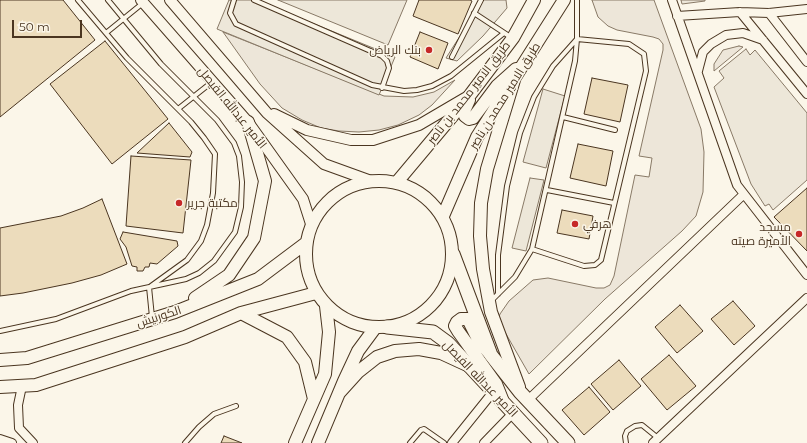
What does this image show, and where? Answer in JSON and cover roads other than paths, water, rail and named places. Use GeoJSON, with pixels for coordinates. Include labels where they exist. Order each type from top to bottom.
{"type":"FeatureCollection","features":[{"type":"Feature","properties":{"kind":"main road","name":"طريق الامير محمد بن ناصر"},"geometry":{"type":"LineString","coordinates":[[398,182],[470,95],[508,35],[534,0]]}},
{"type":"Feature","properties":{"kind":"main road","name":"طريق الامير محمد ن ناصر"},"geometry":{"type":"LineString","coordinates":[[443,216],[477,137],[564,0]]}},
{"type":"Feature","properties":{"kind":"main road"},"geometry":{"type":"LineString","coordinates":[[470,95],[464,111],[465,116],[469,119],[476,115],[497,86],[512,72],[524,64]]}},
{"type":"Feature","properties":{"kind":"main road"},"geometry":{"type":"LineString","coordinates":[[514,80],[487,169],[482,203],[480,236],[483,270],[490,302],[524,396]]}},
{"type":"Feature","properties":{"kind":"main road"},"geometry":{"type":"LineString","coordinates":[[175,312],[229,276],[254,238],[264,181],[248,122]]}},
{"type":"Feature","properties":{"kind":"main road"},"geometry":{"type":"LineString","coordinates":[[371,181],[398,182],[426,197],[443,216],[450,235],[452,254],[449,275],[440,294],[435,300],[426,310],[408,321],[381,327],[352,322],[340,317],[326,306],[316,293],[308,277],[305,260],[306,243],[311,224],[326,203],[346,188],[371,181]]}},
{"type":"Feature","properties":{"kind":"main road","name":"الكورنيش"},"geometry":{"type":"LineString","coordinates":[[0,360],[27,358],[175,312],[258,279],[306,243]]}},
{"type":"Feature","properties":{"kind":"main road","name":"الأمير عبدالله الفيصل"},"geometry":{"type":"LineString","coordinates":[[452,254],[491,355],[524,396],[568,443]]}},
{"type":"Feature","properties":{"kind":"main road"},"geometry":{"type":"LineString","coordinates":[[0,387],[36,385],[186,337],[241,313],[316,293]]}},
{"type":"Feature","properties":{"kind":"main road"},"geometry":{"type":"LineString","coordinates":[[296,443],[325,374],[329,332],[326,306]]}},
{"type":"Feature","properties":{"kind":"main road"},"geometry":{"type":"LineString","coordinates":[[241,313],[287,337],[306,362],[314,399]]}},
{"type":"Feature","properties":{"kind":"main road"},"geometry":{"type":"LineString","coordinates":[[491,355],[479,341],[468,319],[461,319],[457,322],[455,326],[468,347],[496,384],[503,402]]}},
{"type":"Feature","properties":{"kind":"main road"},"geometry":{"type":"LineString","coordinates":[[318,443],[358,351],[381,327]]}},
{"type":"Feature","properties":{"kind":"main road","name":"الأمير عبدالله الفيصل"},"geometry":{"type":"LineString","coordinates":[[381,327],[433,332],[448,343],[542,443]]}},
{"type":"Feature","properties":{"kind":"main road"},"geometry":{"type":"LineString","coordinates":[[339,393],[358,372],[377,357],[395,351],[419,349],[441,353],[468,365]]}},
{"type":"Feature","properties":{"kind":"street","name":"الأمير عبدالله الفيصل"},"geometry":{"type":"LineString","coordinates":[[170,0],[263,108],[324,164],[371,181]]}},
{"type":"Feature","properties":{"kind":"street"},"geometry":{"type":"LineString","coordinates":[[672,0],[737,185],[807,275]]}},
{"type":"Feature","properties":{"kind":"street","name":"الأمير عبدالله الفيصل"},"geometry":{"type":"LineString","coordinates":[[142,1],[248,122],[303,200],[311,224]]}},
{"type":"Feature","properties":{"kind":"street"},"geometry":{"type":"LineString","coordinates":[[677,16],[740,12],[769,13],[807,9]]}},
{"type":"Feature","properties":{"kind":"street"},"geometry":{"type":"LineString","coordinates":[[740,12],[807,94]]}},
{"type":"Feature","properties":{"kind":"street"},"geometry":{"type":"LineString","coordinates":[[769,13],[807,62]]}},
{"type":"Feature","properties":{"kind":"street"},"geometry":{"type":"LineString","coordinates":[[698,71],[703,52],[711,44],[726,35],[742,33],[763,40]]}},
{"type":"Feature","properties":{"kind":"street"},"geometry":{"type":"LineString","coordinates":[[263,108],[307,130],[351,140],[373,140],[419,125],[470,95]]}},
{"type":"Feature","properties":{"kind":"street"},"geometry":{"type":"LineString","coordinates":[[524,396],[743,194]]}},
{"type":"Feature","properties":{"kind":"street"},"geometry":{"type":"LineString","coordinates":[[655,441],[807,298]]}},
{"type":"Feature","properties":{"kind":"street"},"geometry":{"type":"LineString","coordinates":[[22,386],[18,405],[19,428],[33,443]]}},
{"type":"Feature","properties":{"kind":"street"},"geometry":{"type":"LineString","coordinates":[[452,443],[493,392]]}},
{"type":"Feature","properties":{"kind":"street"},"geometry":{"type":"LineString","coordinates":[[484,443],[513,413]]}},
{"type":"Feature","properties":{"kind":"street"},"geometry":{"type":"LineString","coordinates":[[0,439],[12,443]]}},
{"type":"Feature","properties":{"kind":"lane"},"geometry":{"type":"LineString","coordinates":[[78,0],[127,58],[178,109],[204,138],[214,154],[213,193],[207,225],[192,254],[149,287]]}},
{"type":"Feature","properties":{"kind":"lane"},"geometry":{"type":"LineString","coordinates":[[0,331],[56,319],[131,291],[186,279],[199,273],[214,260],[235,232],[241,207],[242,182],[239,156],[234,143],[217,120],[161,64],[108,0]]}},
{"type":"Feature","properties":{"kind":"lane"},"geometry":{"type":"LineString","coordinates":[[234,0],[230,13],[236,24],[382,88],[404,91],[418,90],[432,86],[451,76],[508,35],[474,14]]}},
{"type":"Feature","properties":{"kind":"lane"},"geometry":{"type":"LineString","coordinates":[[255,0],[382,56],[387,61],[389,68],[382,88]]}},
{"type":"Feature","properties":{"kind":"lane"},"geometry":{"type":"LineString","coordinates":[[452,57],[481,0]]}},
{"type":"Feature","properties":{"kind":"lane"},"geometry":{"type":"LineString","coordinates":[[490,302],[515,277],[532,248],[547,190],[574,61],[577,39],[577,0]]}},
{"type":"Feature","properties":{"kind":"lane"},"geometry":{"type":"LineString","coordinates":[[106,33],[124,19],[142,1]]}},
{"type":"Feature","properties":{"kind":"lane"},"geometry":{"type":"LineString","coordinates":[[532,248],[584,266],[595,265],[601,260],[646,71],[644,54],[628,44],[577,39]]}},
{"type":"Feature","properties":{"kind":"lane"},"geometry":{"type":"LineString","coordinates":[[498,294],[498,255],[507,186],[520,133],[534,97],[549,72],[577,39]]}},
{"type":"Feature","properties":{"kind":"lane"},"geometry":{"type":"LineString","coordinates":[[178,109],[212,82]]}},
{"type":"Feature","properties":{"kind":"lane"},"geometry":{"type":"LineString","coordinates":[[563,117],[615,130]]}},
{"type":"Feature","properties":{"kind":"lane"},"geometry":{"type":"LineString","coordinates":[[547,190],[614,203]]}},
{"type":"Feature","properties":{"kind":"lane"},"geometry":{"type":"LineString","coordinates":[[149,287],[153,319]]}},
{"type":"Feature","properties":{"kind":"lane"},"geometry":{"type":"LineString","coordinates":[[185,443],[199,427],[214,414],[236,406]]}},
{"type":"Feature","properties":{"kind":"lane"},"geometry":{"type":"LineString","coordinates":[[626,443],[625,436],[627,431],[635,426],[642,425],[655,441]]}},
{"type":"Feature","properties":{"kind":"lane"},"geometry":{"type":"LineString","coordinates":[[410,443],[421,430],[424,429],[444,443]]}},
{"type":"Feature","properties":{"kind":"place","name":"بنك الرياض"},"geometry":{"type":"Point","coordinates":[429,50]}},
{"type":"Feature","properties":{"kind":"place","name":"مكتبة جرير"},"geometry":{"type":"Point","coordinates":[179,203]}},
{"type":"Feature","properties":{"kind":"place","name":"هرفي"},"geometry":{"type":"Point","coordinates":[575,224]}},
{"type":"Feature","properties":{"kind":"place","name":"مسجد الأميرة صيته"},"geometry":{"type":"Point","coordinates":[799,234]}}]}
